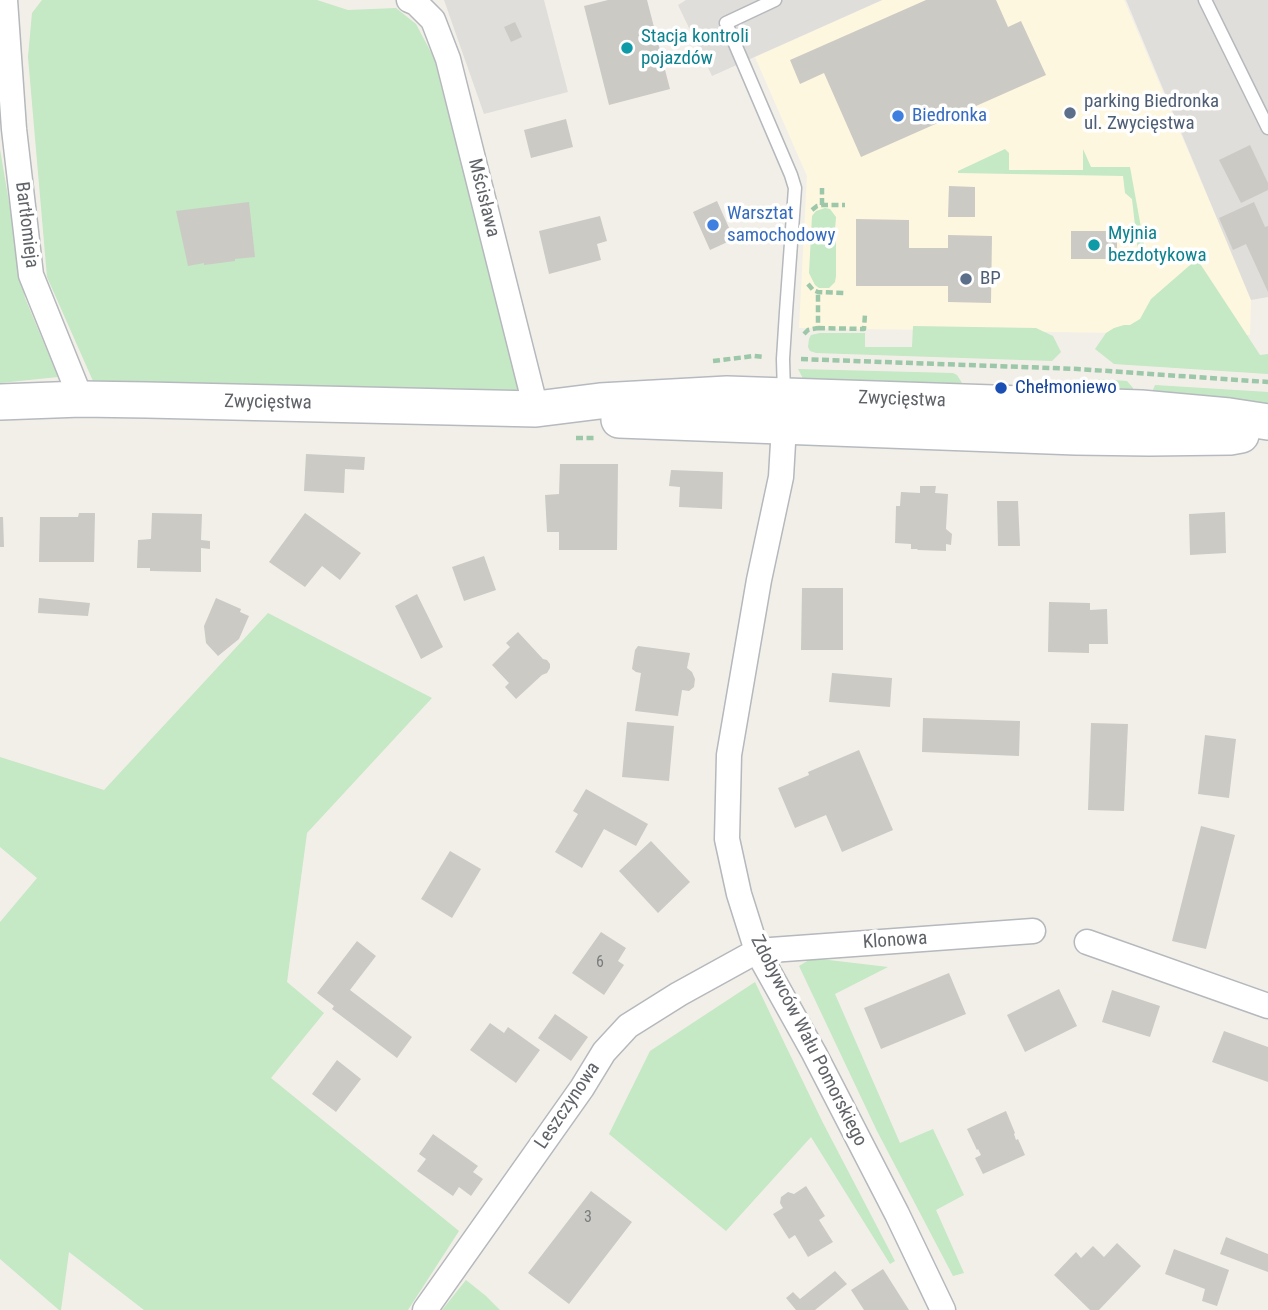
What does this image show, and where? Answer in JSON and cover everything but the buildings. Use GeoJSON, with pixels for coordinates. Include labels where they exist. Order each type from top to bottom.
{"type":"FeatureCollection","features":[{"type":"Feature","properties":{"kind":"main road","name":"Zwycięstwa"},"geometry":{"type":"LineString","coordinates":[[0,402],[80,399],[536,409],[600,419],[784,411],[1077,421],[1141,408],[1268,422]]}},
{"type":"Feature","properties":{"kind":"main road","name":"Zwycięstwa"},"geometry":{"type":"LineString","coordinates":[[1077,421],[1131,438],[1230,437],[1268,431]]}},
{"type":"Feature","properties":{"kind":"street","name":"Bartłomieja"},"geometry":{"type":"LineString","coordinates":[[5,0],[14,129],[31,275],[80,399]]}},
{"type":"Feature","properties":{"kind":"street","name":"Mścisława"},"geometry":{"type":"LineString","coordinates":[[410,0],[433,20],[448,59],[536,409]]}},
{"type":"Feature","properties":{"kind":"street","name":"Zdobywców Wału Pomorskiego"},"geometry":{"type":"LineString","coordinates":[[784,411],[781,477],[729,755],[727,839],[739,894],[757,951],[827,1078],[943,1310]]}},
{"type":"Feature","properties":{"kind":"street","name":"Klonowa"},"geometry":{"type":"LineString","coordinates":[[757,951],[1033,931]]}},
{"type":"Feature","properties":{"kind":"street"},"geometry":{"type":"LineString","coordinates":[[1087,942],[1268,1006]]}},
{"type":"Feature","properties":{"kind":"street","name":"Leszczynowa"},"geometry":{"type":"LineString","coordinates":[[425,1310],[574,1100],[604,1052],[628,1026],[757,951]]}},
{"type":"Feature","properties":{"kind":"lane"},"geometry":{"type":"LineString","coordinates":[[775,0],[726,23],[795,188],[783,359],[784,411]]}},
{"type":"Feature","properties":{"kind":"lane"},"geometry":{"type":"LineString","coordinates":[[1205,0],[1268,128]]}},
{"type":"Feature","properties":{"kind":"path"},"geometry":{"type":"LineString","coordinates":[[822,188],[822,205]]}},
{"type":"Feature","properties":{"kind":"path"},"geometry":{"type":"LineString","coordinates":[[809,216],[813,209],[822,205],[845,205]]}},
{"type":"Feature","properties":{"kind":"path"},"geometry":{"type":"LineString","coordinates":[[806,279],[808,286],[818,292],[844,293]]}},
{"type":"Feature","properties":{"kind":"path"},"geometry":{"type":"LineString","coordinates":[[818,292],[818,328]]}},
{"type":"Feature","properties":{"kind":"path"},"geometry":{"type":"LineString","coordinates":[[803,334],[818,328],[864,329],[865,314]]}},
{"type":"Feature","properties":{"kind":"path"},"geometry":{"type":"LineString","coordinates":[[803,347],[803,359]]}},
{"type":"Feature","properties":{"kind":"path"},"geometry":{"type":"LineString","coordinates":[[720,359],[754,356],[1078,369],[1268,382]]}},
{"type":"Feature","properties":{"kind":"shaded area"},"geometry":{"type":"Polygon","coordinates":[[[444,0],[544,0],[568,92],[484,114],[444,0]]]}},
{"type":"Feature","properties":{"kind":"shaded area"},"geometry":{"type":"Polygon","coordinates":[[[686,0],[882,0],[712,76],[678,5],[686,0]]]}},
{"type":"Feature","properties":{"kind":"shaded area"},"geometry":{"type":"Polygon","coordinates":[[[883,0],[1124,0],[1251,299],[1250,335],[799,328],[807,176],[755,57],[883,0]]]}},
{"type":"Feature","properties":{"kind":"shaded area"},"geometry":{"type":"Polygon","coordinates":[[[1126,0],[1268,0],[1268,297],[1251,300],[1126,0]]]}},
{"type":"Feature","properties":{"kind":"green space"},"geometry":{"type":"Polygon","coordinates":[[[42,0],[317,0],[348,10],[396,8],[416,24],[434,58],[519,390],[93,381],[47,277],[28,57],[32,13],[42,0]]]}},
{"type":"Feature","properties":{"kind":"green space"},"geometry":{"type":"Polygon","coordinates":[[[0,149],[25,298],[58,377],[0,383],[0,149]]]}},
{"type":"Feature","properties":{"kind":"green space"},"geometry":{"type":"Polygon","coordinates":[[[1005,149],[1009,153],[1009,170],[1083,170],[1083,149],[1091,167],[1130,167],[1146,255],[1144,259],[1139,261],[1132,199],[1125,193],[1123,176],[958,173],[1005,149]]]}},
{"type":"Feature","properties":{"kind":"green space"},"geometry":{"type":"Polygon","coordinates":[[[830,209],[836,217],[835,230],[821,231],[821,240],[836,241],[836,276],[835,282],[829,288],[819,288],[809,273],[812,216],[816,211],[830,209]]]}},
{"type":"Feature","properties":{"kind":"green space"},"geometry":{"type":"Polygon","coordinates":[[[1197,259],[1260,355],[1268,354],[1268,374],[1114,364],[1095,349],[1106,333],[1140,319],[1151,299],[1197,259]]]}},
{"type":"Feature","properties":{"kind":"green space"},"geometry":{"type":"Polygon","coordinates":[[[913,326],[1036,328],[1053,336],[1061,352],[1052,361],[816,353],[808,347],[811,335],[865,333],[865,347],[912,347],[913,326]]]}},
{"type":"Feature","properties":{"kind":"green space"},"geometry":{"type":"Polygon","coordinates":[[[798,369],[953,373],[962,383],[922,387],[806,384],[798,369]]]}},
{"type":"Feature","properties":{"kind":"green space"},"geometry":{"type":"Polygon","coordinates":[[[1098,379],[1127,381],[1133,388],[1133,400],[1111,394],[1098,379]]]}},
{"type":"Feature","properties":{"kind":"green space"},"geometry":{"type":"Polygon","coordinates":[[[1155,385],[1268,392],[1268,411],[1152,392],[1155,385]]]}},
{"type":"Feature","properties":{"kind":"green space"},"geometry":{"type":"Polygon","coordinates":[[[268,613],[432,698],[307,833],[287,982],[324,1013],[271,1078],[459,1231],[408,1310],[144,1310],[69,1252],[59,1310],[0,1259],[0,922],[37,878],[0,847],[0,757],[104,790],[268,613]]]}},
{"type":"Feature","properties":{"kind":"green space"},"geometry":{"type":"Polygon","coordinates":[[[812,958],[888,967],[835,994],[900,1143],[933,1129],[964,1195],[936,1210],[964,1273],[953,1276],[877,1131],[799,966],[812,958]]]}},
{"type":"Feature","properties":{"kind":"green space"},"geometry":{"type":"Polygon","coordinates":[[[755,982],[822,1121],[895,1261],[890,1264],[811,1137],[726,1231],[609,1134],[650,1051],[755,982]]]}},
{"type":"Feature","properties":{"kind":"green space"},"geometry":{"type":"Polygon","coordinates":[[[466,1280],[486,1296],[500,1310],[442,1310],[466,1280]]]}},
{"type":"Feature","properties":{"kind":"place","name":"Stacja kontroli pojazdów"},"geometry":{"type":"Point","coordinates":[627,48]}},
{"type":"Feature","properties":{"kind":"place","name":"parking Biedronka ul. Zwycięstwa"},"geometry":{"type":"Point","coordinates":[1070,113]}},
{"type":"Feature","properties":{"kind":"place","name":"Biedronka"},"geometry":{"type":"Point","coordinates":[898,116]}},
{"type":"Feature","properties":{"kind":"place","name":"Warsztat samochodowy"},"geometry":{"type":"Point","coordinates":[713,225]}},
{"type":"Feature","properties":{"kind":"place","name":"Myjnia bezdotykowa"},"geometry":{"type":"Point","coordinates":[1094,245]}},
{"type":"Feature","properties":{"kind":"place","name":"BP"},"geometry":{"type":"Point","coordinates":[966,279]}},
{"type":"Feature","properties":{"kind":"place","name":"Chełmoniewo"},"geometry":{"type":"Point","coordinates":[1001,388]}}]}
